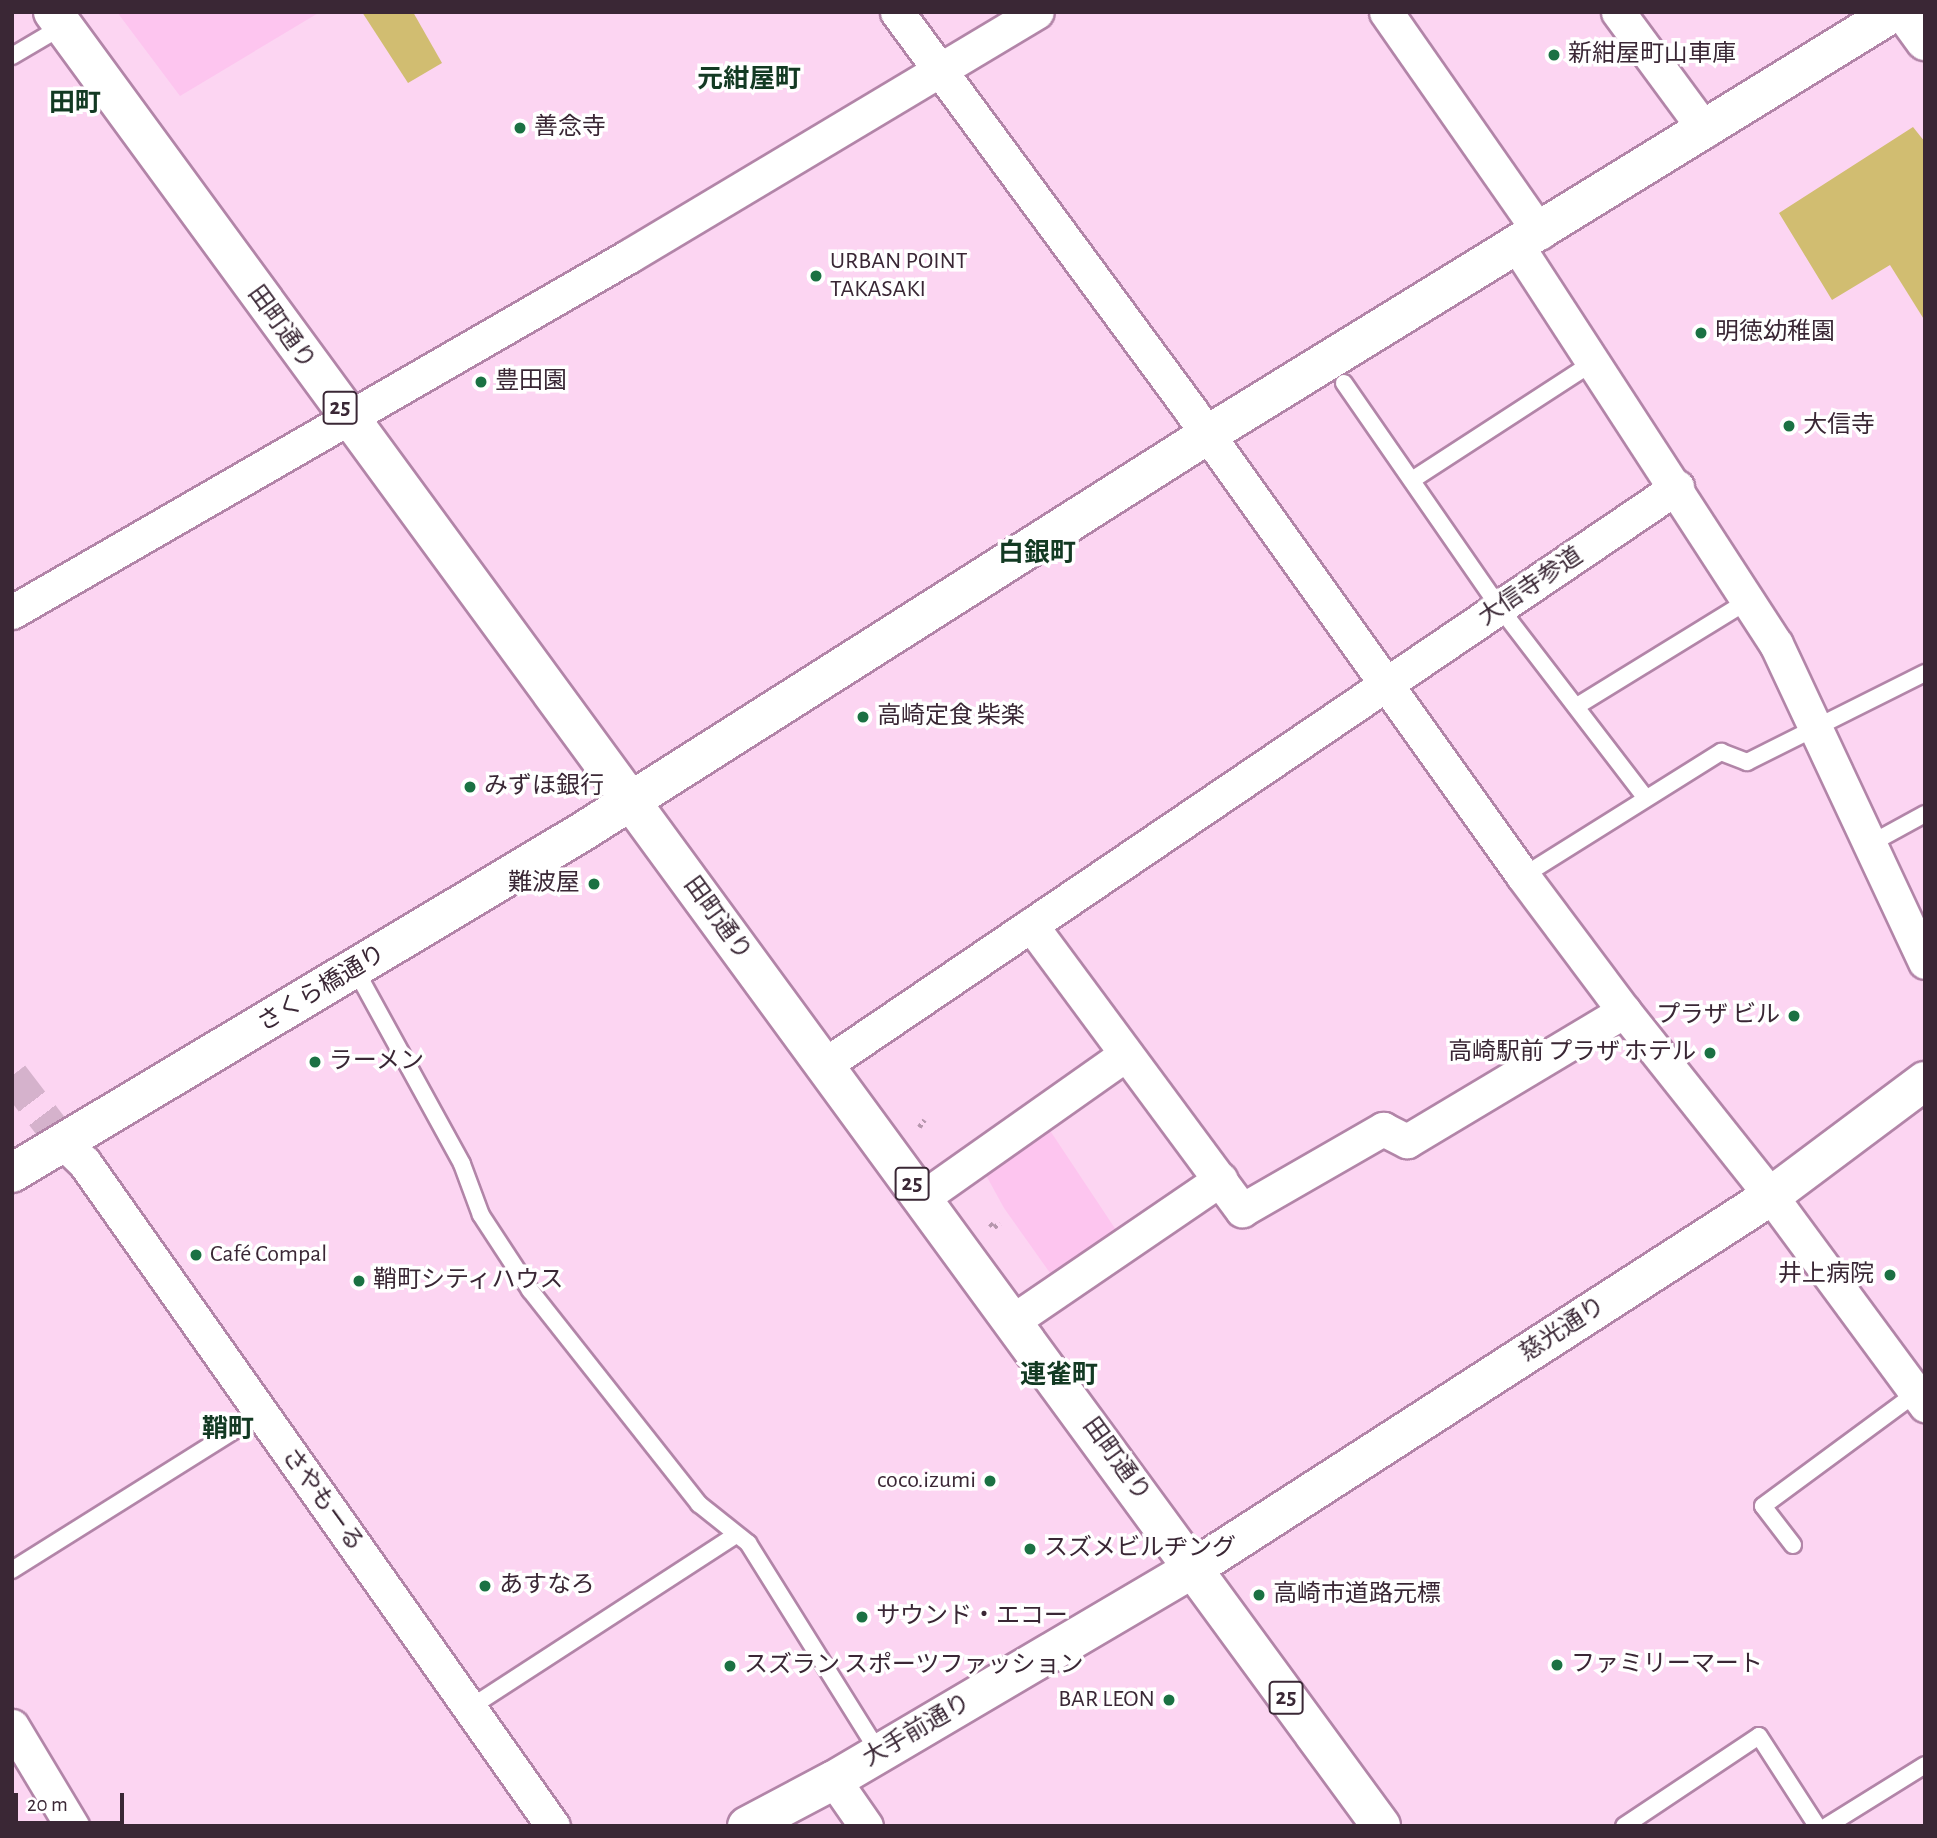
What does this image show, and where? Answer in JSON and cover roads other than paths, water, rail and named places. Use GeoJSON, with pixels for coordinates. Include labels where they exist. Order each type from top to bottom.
{"type":"FeatureCollection","features":[{"type":"Feature","properties":{"kind":"street"},"geometry":{"type":"LineString","coordinates":[[897,12],[1207,435],[1523,876],[1624,1011],[1771,1196],[1920,1399]]}},
{"type":"Feature","properties":{"kind":"street"},"geometry":{"type":"LineString","coordinates":[[12,612],[941,72],[1037,12]]}},
{"type":"Feature","properties":{"kind":"street"},"geometry":{"type":"LineString","coordinates":[[1386,12],[1529,240],[1594,362],[1776,644],[1872,843],[1917,919],[1925,962]]}},
{"type":"Feature","properties":{"kind":"street"},"geometry":{"type":"LineString","coordinates":[[1618,12],[1705,130]]}},
{"type":"Feature","properties":{"kind":"street","name":"さくら橋通り"},"geometry":{"type":"LineString","coordinates":[[12,1173],[355,969],[630,801],[1207,435],[1529,240],[1894,12]]}},
{"type":"Feature","properties":{"kind":"street"},"geometry":{"type":"LineString","coordinates":[[1904,12],[1925,41]]}},
{"type":"Feature","properties":{"kind":"street","name":"田町通り"},"geometry":{"type":"LineString","coordinates":[[58,19],[823,1066],[1014,1320],[1381,1826]]}},
{"type":"Feature","properties":{"kind":"street","name":"大信寺参道"},"geometry":{"type":"LineString","coordinates":[[823,1066],[1677,487]]}},
{"type":"Feature","properties":{"kind":"street"},"geometry":{"type":"LineString","coordinates":[[1031,925],[1242,1210],[1383,1129],[1407,1141],[1624,1011]]}},
{"type":"Feature","properties":{"kind":"street"},"geometry":{"type":"LineString","coordinates":[[922,1198],[1125,1055]]}},
{"type":"Feature","properties":{"kind":"street","name":"慈光通り"},"geometry":{"type":"LineString","coordinates":[[1194,1568],[1771,1196],[1925,1081]]}},
{"type":"Feature","properties":{"kind":"street","name":"さやもーる"},"geometry":{"type":"LineString","coordinates":[[64,1143],[84,1162],[260,1415],[471,1707],[553,1826]]}},
{"type":"Feature","properties":{"kind":"street"},"geometry":{"type":"LineString","coordinates":[[1014,1320],[1221,1179]]}},
{"type":"Feature","properties":{"kind":"street","name":"大手前通り"},"geometry":{"type":"LineString","coordinates":[[747,1826],[834,1780],[1194,1568]]}},
{"type":"Feature","properties":{"kind":"street"},"geometry":{"type":"LineString","coordinates":[[12,1726],[72,1826]]}},
{"type":"Feature","properties":{"kind":"street"},"geometry":{"type":"LineString","coordinates":[[834,1780],[866,1826]]}},
{"type":"Feature","properties":{"kind":"lane"},"geometry":{"type":"LineString","coordinates":[[12,56],[58,19]]}},
{"type":"Feature","properties":{"kind":"lane"},"geometry":{"type":"LineString","coordinates":[[1412,480],[1594,362]]}},
{"type":"Feature","properties":{"kind":"lane"},"geometry":{"type":"LineString","coordinates":[[1344,383],[1500,608],[1644,796]]}},
{"type":"Feature","properties":{"kind":"lane"},"geometry":{"type":"LineString","coordinates":[[1577,706],[1748,601]]}},
{"type":"Feature","properties":{"kind":"lane"},"geometry":{"type":"LineString","coordinates":[[1523,876],[1644,796],[1721,751],[1747,762],[1923,677]]}},
{"type":"Feature","properties":{"kind":"lane"},"geometry":{"type":"LineString","coordinates":[[1872,843],[1925,814]]}},
{"type":"Feature","properties":{"kind":"lane"},"geometry":{"type":"LineString","coordinates":[[355,969],[462,1164],[481,1215],[530,1290],[699,1504],[748,1544],[880,1753]]}},
{"type":"Feature","properties":{"kind":"lane"},"geometry":{"type":"LineString","coordinates":[[1793,1545],[1763,1506],[1920,1399]]}},
{"type":"Feature","properties":{"kind":"lane"},"geometry":{"type":"LineString","coordinates":[[12,1570],[260,1415]]}},
{"type":"Feature","properties":{"kind":"lane"},"geometry":{"type":"LineString","coordinates":[[471,1707],[736,1535]]}},
{"type":"Feature","properties":{"kind":"lane"},"geometry":{"type":"LineString","coordinates":[[1624,1826],[1759,1736],[1817,1826]]}},
{"type":"Feature","properties":{"kind":"lane"},"geometry":{"type":"LineString","coordinates":[[1827,1826],[1925,1765]]}},
{"type":"Feature","properties":{"kind":"tunnel"},"geometry":{"type":"LineString","coordinates":[[12,1075],[64,1143]]}},
{"type":"Feature","properties":{"kind":"place","name":"新紺屋町山車庫"},"geometry":{"type":"Point","coordinates":[1554,55]}},
{"type":"Feature","properties":{"kind":"place","name":"善念寺"},"geometry":{"type":"Point","coordinates":[520,128]}},
{"type":"Feature","properties":{"kind":"place","name":"URBAN POINT TAKASAKI"},"geometry":{"type":"Point","coordinates":[816,276]}},
{"type":"Feature","properties":{"kind":"place","name":"明徳幼稚園"},"geometry":{"type":"Point","coordinates":[1701,333]}},
{"type":"Feature","properties":{"kind":"place","name":"豊田園"},"geometry":{"type":"Point","coordinates":[481,382]}},
{"type":"Feature","properties":{"kind":"place","name":"大信寺"},"geometry":{"type":"Point","coordinates":[1789,426]}},
{"type":"Feature","properties":{"kind":"place","name":"高崎定食 柴楽"},"geometry":{"type":"Point","coordinates":[863,717]}},
{"type":"Feature","properties":{"kind":"place","name":"みずほ銀行"},"geometry":{"type":"Point","coordinates":[470,787]}},
{"type":"Feature","properties":{"kind":"place","name":"難波屋"},"geometry":{"type":"Point","coordinates":[594,884]}},
{"type":"Feature","properties":{"kind":"place","name":"プラザ ビル"},"geometry":{"type":"Point","coordinates":[1794,1016]}},
{"type":"Feature","properties":{"kind":"place","name":"高崎駅前 プラザ ホテル"},"geometry":{"type":"Point","coordinates":[1710,1053]}},
{"type":"Feature","properties":{"kind":"place","name":"ラーメン"},"geometry":{"type":"Point","coordinates":[315,1062]}},
{"type":"Feature","properties":{"kind":"place","name":"Café Compal"},"geometry":{"type":"Point","coordinates":[196,1255]}},
{"type":"Feature","properties":{"kind":"place","name":"井上病院"},"geometry":{"type":"Point","coordinates":[1890,1275]}},
{"type":"Feature","properties":{"kind":"place","name":"鞘町シティハウス"},"geometry":{"type":"Point","coordinates":[359,1281]}},
{"type":"Feature","properties":{"kind":"place","name":"coco.izumi"},"geometry":{"type":"Point","coordinates":[990,1481]}},
{"type":"Feature","properties":{"kind":"place","name":"スズメビルヂング"},"geometry":{"type":"Point","coordinates":[1030,1549]}},
{"type":"Feature","properties":{"kind":"place","name":"あすなろ"},"geometry":{"type":"Point","coordinates":[485,1586]}},
{"type":"Feature","properties":{"kind":"place","name":"高崎市道路元標"},"geometry":{"type":"Point","coordinates":[1259,1595]}},
{"type":"Feature","properties":{"kind":"place","name":"サウンド・エコー"},"geometry":{"type":"Point","coordinates":[862,1617]}},
{"type":"Feature","properties":{"kind":"place","name":"ファミリーマート"},"geometry":{"type":"Point","coordinates":[1557,1665]}},
{"type":"Feature","properties":{"kind":"place","name":"スズラン スポーツファッション"},"geometry":{"type":"Point","coordinates":[730,1666]}},
{"type":"Feature","properties":{"kind":"place","name":"BAR LEON"},"geometry":{"type":"Point","coordinates":[1169,1700]}},
{"type":"Feature","properties":{"kind":"district","name":"元紺屋町"},"geometry":{"type":"Point","coordinates":[749,80]}},
{"type":"Feature","properties":{"kind":"district","name":"田町"},"geometry":{"type":"Point","coordinates":[75,104]}},
{"type":"Feature","properties":{"kind":"district","name":"白銀町"},"geometry":{"type":"Point","coordinates":[1037,554]}},
{"type":"Feature","properties":{"kind":"district","name":"連雀町"},"geometry":{"type":"Point","coordinates":[1059,1376]}},
{"type":"Feature","properties":{"kind":"district","name":"鞘町"},"geometry":{"type":"Point","coordinates":[228,1430]}}]}
